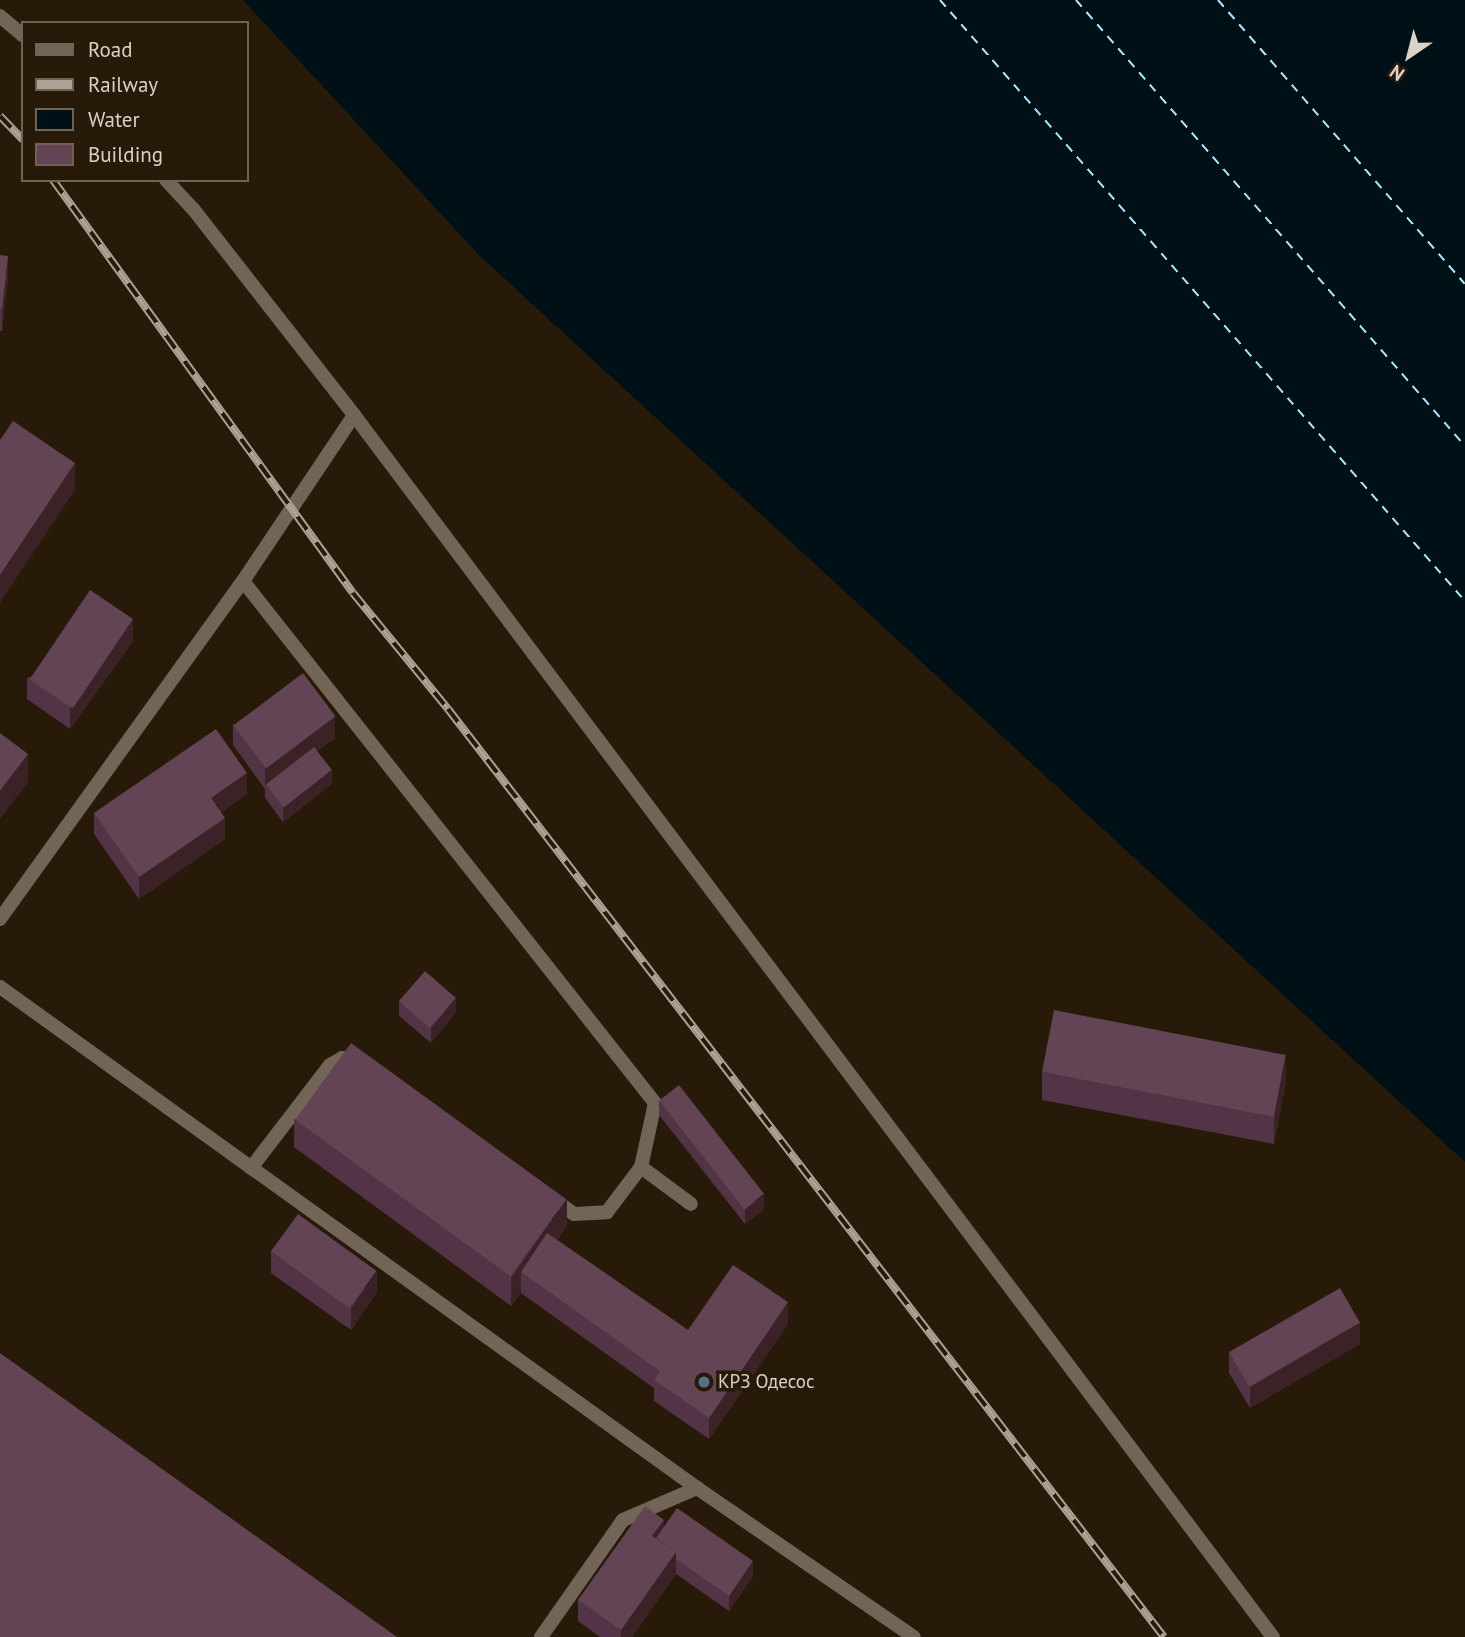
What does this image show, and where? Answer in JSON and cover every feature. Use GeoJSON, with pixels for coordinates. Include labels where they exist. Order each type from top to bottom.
{"type":"FeatureCollection","features":[{"type":"Feature","properties":{"kind":"street"},"geometry":{"type":"LineString","coordinates":[[0,16],[21,33]]}},
{"type":"Feature","properties":{"kind":"street"},"geometry":{"type":"LineString","coordinates":[[168,182],[194,210],[354,415],[1273,1637]]}},
{"type":"Feature","properties":{"kind":"street"},"geometry":{"type":"LineString","coordinates":[[0,919],[243,581],[354,415]]}},
{"type":"Feature","properties":{"kind":"street"},"geometry":{"type":"LineString","coordinates":[[243,581],[654,1103],[641,1167],[607,1213],[575,1214],[541,1190]]}},
{"type":"Feature","properties":{"kind":"street"},"geometry":{"type":"LineString","coordinates":[[0,987],[697,1488],[915,1637]]}},
{"type":"Feature","properties":{"kind":"street"},"geometry":{"type":"LineString","coordinates":[[251,1168],[336,1061],[356,1059],[373,1070]]}},
{"type":"Feature","properties":{"kind":"street"},"geometry":{"type":"LineString","coordinates":[[641,1167],[691,1204]]}},
{"type":"Feature","properties":{"kind":"street"},"geometry":{"type":"LineString","coordinates":[[541,1637],[623,1520],[697,1488]]}},
{"type":"Feature","properties":{"kind":"water"},"geometry":{"type":"Polygon","coordinates":[[[243,0],[1465,0],[1465,1162],[479,255],[243,0]]]}},
{"type":"Feature","properties":{"kind":"building"},"geometry":{"type":"Polygon","coordinates":[[[0,255],[8,256],[2,309],[0,309],[0,255]]]}},
{"type":"Feature","properties":{"kind":"building"},"geometry":{"type":"Polygon","coordinates":[[[13,421],[75,463],[0,575],[0,440],[13,421]]]}},
{"type":"Feature","properties":{"kind":"building"},"geometry":{"type":"Polygon","coordinates":[[[90,590],[133,619],[73,709],[30,680],[90,590]]]}},
{"type":"Feature","properties":{"kind":"building"},"geometry":{"type":"Polygon","coordinates":[[[303,673],[335,716],[266,768],[234,725],[303,673]]]}},
{"type":"Feature","properties":{"kind":"building"},"geometry":{"type":"Polygon","coordinates":[[[216,729],[247,773],[211,798],[225,818],[139,877],[94,813],[216,729]]]}},
{"type":"Feature","properties":{"kind":"building"},"geometry":{"type":"Polygon","coordinates":[[[0,733],[28,754],[0,791],[0,733]]]}},
{"type":"Feature","properties":{"kind":"building"},"geometry":{"type":"Polygon","coordinates":[[[314,747],[332,770],[284,807],[266,785],[314,747]]]}},
{"type":"Feature","properties":{"kind":"building"},"geometry":{"type":"Polygon","coordinates":[[[425,971],[456,998],[430,1028],[399,1001],[425,971]]]}},
{"type":"Feature","properties":{"kind":"building"},"geometry":{"type":"Polygon","coordinates":[[[1054,1010],[1286,1055],[1274,1117],[1042,1072],[1054,1010]]]}},
{"type":"Feature","properties":{"kind":"building"},"geometry":{"type":"Polygon","coordinates":[[[351,1043],[566,1199],[510,1276],[295,1120],[351,1043]]]}},
{"type":"Feature","properties":{"kind":"building"},"geometry":{"type":"Polygon","coordinates":[[[679,1085],[764,1194],[744,1209],[659,1100],[679,1085]]]}},
{"type":"Feature","properties":{"kind":"building"},"geometry":{"type":"Polygon","coordinates":[[[298,1214],[376,1271],[349,1308],[271,1251],[298,1214]]]}},
{"type":"Feature","properties":{"kind":"building"},"geometry":{"type":"Polygon","coordinates":[[[547,1233],[688,1330],[733,1265],[788,1302],[709,1418],[654,1380],[660,1371],[521,1272],[547,1233]]]}},
{"type":"Feature","properties":{"kind":"building"},"geometry":{"type":"Polygon","coordinates":[[[1340,1288],[1360,1323],[1249,1387],[1229,1352],[1340,1288]]]}},
{"type":"Feature","properties":{"kind":"building"},"geometry":{"type":"Polygon","coordinates":[[[0,1353],[397,1637],[0,1637],[0,1353]]]}},
{"type":"Feature","properties":{"kind":"building"},"geometry":{"type":"Polygon","coordinates":[[[645,1506],[664,1520],[652,1536],[676,1552],[621,1630],[578,1600],[645,1506]]]}},
{"type":"Feature","properties":{"kind":"building"},"geometry":{"type":"Polygon","coordinates":[[[677,1508],[753,1561],[729,1596],[676,1559],[676,1552],[656,1538],[677,1508]]]}},
{"type":"Feature","properties":{"kind":"ferry route"},"geometry":{"type":"LineString","coordinates":[[940,0],[1465,601]]}},
{"type":"Feature","properties":{"kind":"ferry route"},"geometry":{"type":"LineString","coordinates":[[1076,0],[1465,446]]}},
{"type":"Feature","properties":{"kind":"ferry route"},"geometry":{"type":"LineString","coordinates":[[1218,0],[1465,284]]}},
{"type":"Feature","properties":{"kind":"railway"},"geometry":{"type":"LineString","coordinates":[[0,116],[21,138]]}},
{"type":"Feature","properties":{"kind":"railway"},"geometry":{"type":"LineString","coordinates":[[54,182],[353,593],[448,709],[1164,1637]]}},
{"type":"Feature","properties":{"kind":"place","name":"КРЗ Одесос"},"geometry":{"type":"Point","coordinates":[704,1382]}}]}
